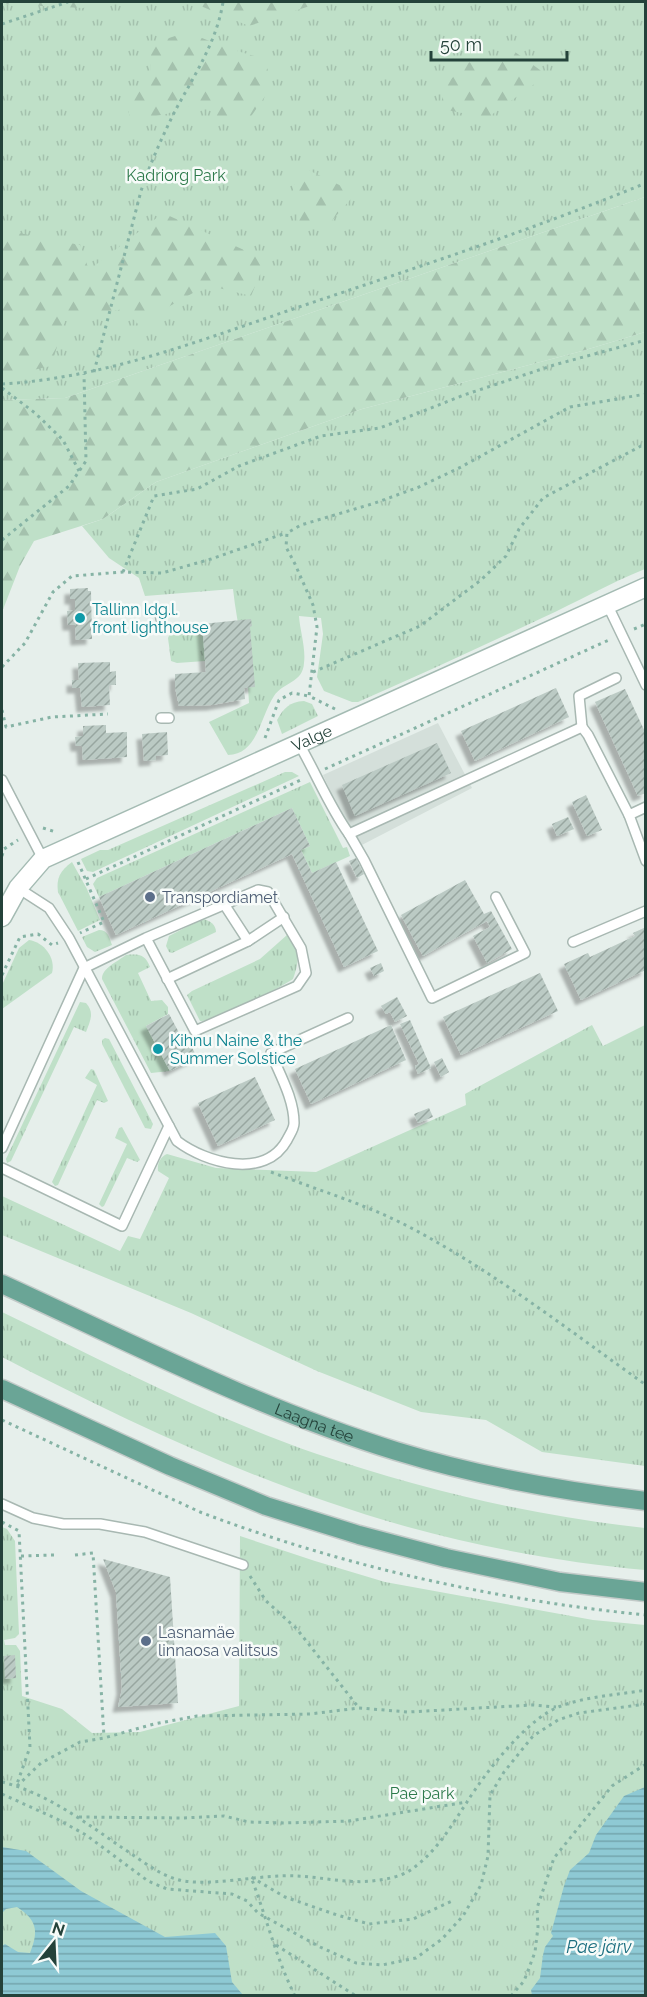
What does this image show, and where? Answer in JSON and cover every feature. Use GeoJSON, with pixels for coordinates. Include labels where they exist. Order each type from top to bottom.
{"type":"FeatureCollection","features":[{"type":"Feature","properties":{"kind":"main road","name":"Laagna tee"},"geometry":{"type":"LineString","coordinates":[[2,1284],[219,1383],[315,1423],[396,1451],[482,1473],[578,1493],[645,1502]]}},
{"type":"Feature","properties":{"kind":"main road"},"geometry":{"type":"LineString","coordinates":[[2,1389],[170,1466],[266,1506],[358,1535],[446,1558],[560,1582],[645,1592]]}},
{"type":"Feature","properties":{"kind":"street","name":"Valge"},"geometry":{"type":"LineString","coordinates":[[2,917],[18,888],[43,859],[645,587]]}},
{"type":"Feature","properties":{"kind":"lane"},"geometry":{"type":"LineString","coordinates":[[607,604],[645,685]]}},
{"type":"Feature","properties":{"kind":"lane"},"geometry":{"type":"LineString","coordinates":[[616,678],[579,696],[582,727],[629,815],[645,861]]}},
{"type":"Feature","properties":{"kind":"lane"},"geometry":{"type":"LineString","coordinates":[[349,834],[582,727]]}},
{"type":"Feature","properties":{"kind":"lane"},"geometry":{"type":"LineString","coordinates":[[299,744],[339,820],[364,860],[432,998],[525,953],[496,897]]}},
{"type":"Feature","properties":{"kind":"lane"},"geometry":{"type":"LineString","coordinates":[[2,780],[43,859]]}},
{"type":"Feature","properties":{"kind":"lane"},"geometry":{"type":"LineString","coordinates":[[629,815],[645,807]]}},
{"type":"Feature","properties":{"kind":"lane"},"geometry":{"type":"LineString","coordinates":[[18,888],[49,908],[69,938],[177,1141],[189,1151],[229,1163],[252,1164],[270,1159],[282,1149],[294,1126],[293,1106],[271,1053],[348,1018]]}},
{"type":"Feature","properties":{"kind":"lane"},"geometry":{"type":"LineString","coordinates":[[2,1148],[84,968],[146,938],[258,890],[268,892],[284,917],[301,948],[306,973],[297,986],[195,1031],[146,938]]}},
{"type":"Feature","properties":{"kind":"lane"},"geometry":{"type":"LineString","coordinates":[[224,904],[248,941]]}},
{"type":"Feature","properties":{"kind":"lane"},"geometry":{"type":"LineString","coordinates":[[573,942],[645,911]]}},
{"type":"Feature","properties":{"kind":"lane"},"geometry":{"type":"LineString","coordinates":[[167,979],[248,941],[284,917]]}},
{"type":"Feature","properties":{"kind":"lane"},"geometry":{"type":"LineString","coordinates":[[2,1168],[122,1226],[169,1126]]}},
{"type":"Feature","properties":{"kind":"lane"},"geometry":{"type":"LineString","coordinates":[[2,1504],[33,1518],[63,1524],[100,1524],[145,1532],[243,1565]]}},
{"type":"Feature","properties":{"kind":"path"},"geometry":{"type":"LineString","coordinates":[[2,24],[68,2]]}},
{"type":"Feature","properties":{"kind":"path"},"geometry":{"type":"LineString","coordinates":[[94,372],[141,191],[173,114],[211,44],[223,2]]}},
{"type":"Feature","properties":{"kind":"path"},"geometry":{"type":"LineString","coordinates":[[2,386],[94,372],[175,349],[508,236],[645,183]]}},
{"type":"Feature","properties":{"kind":"path"},"geometry":{"type":"LineString","coordinates":[[123,572],[154,496],[197,489],[239,466],[321,436],[380,428],[554,365],[645,340]]}},
{"type":"Feature","properties":{"kind":"path"},"geometry":{"type":"LineString","coordinates":[[2,540],[69,486],[86,461],[84,374]]}},
{"type":"Feature","properties":{"kind":"path"},"geometry":{"type":"LineString","coordinates":[[2,386],[63,440],[80,471]]}},
{"type":"Feature","properties":{"kind":"path"},"geometry":{"type":"LineString","coordinates":[[2,667],[25,643],[52,592],[72,576],[123,572],[162,573],[211,559],[287,533],[300,525],[375,503],[419,487],[461,467],[570,407],[645,394]]}},
{"type":"Feature","properties":{"kind":"path"},"geometry":{"type":"LineString","coordinates":[[313,672],[420,626],[506,556],[519,529],[543,498],[641,446],[645,446]]}},
{"type":"Feature","properties":{"kind":"path"},"geometry":{"type":"LineString","coordinates":[[287,533],[286,548],[313,605],[317,627],[309,696]]}},
{"type":"Feature","properties":{"kind":"path"},"geometry":{"type":"LineString","coordinates":[[86,879],[645,624]]}},
{"type":"Feature","properties":{"kind":"path"},"geometry":{"type":"LineString","coordinates":[[266,759],[264,741],[279,700],[292,693],[309,696],[351,720]]}},
{"type":"Feature","properties":{"kind":"path"},"geometry":{"type":"LineString","coordinates":[[2,710],[6,727],[52,717],[108,714]]}},
{"type":"Feature","properties":{"kind":"path"},"geometry":{"type":"LineString","coordinates":[[252,1164],[341,1196],[414,1229],[483,1269],[645,1385]]}},
{"type":"Feature","properties":{"kind":"path"},"geometry":{"type":"LineString","coordinates":[[2,1522],[19,1531],[21,1556],[30,1747],[17,1786]]}},
{"type":"Feature","properties":{"kind":"path"},"geometry":{"type":"LineString","coordinates":[[75,1555],[93,1553],[104,1738]]}},
{"type":"Feature","properties":{"kind":"path"},"geometry":{"type":"LineString","coordinates":[[21,1556],[56,1555]]}},
{"type":"Feature","properties":{"kind":"path"},"geometry":{"type":"LineString","coordinates":[[243,1565],[266,1601],[296,1628],[359,1708]]}},
{"type":"Feature","properties":{"kind":"path"},"geometry":{"type":"LineString","coordinates":[[2,1782],[17,1786],[54,1803],[158,1872],[183,1881],[211,1882],[296,1875],[342,1880],[377,1880],[406,1873],[426,1858],[508,1747],[541,1718],[558,1707],[578,1701],[645,1690]]}},
{"type":"Feature","properties":{"kind":"path"},"geometry":{"type":"LineString","coordinates":[[2,1794],[86,1835],[148,1881],[167,1890],[232,1894],[247,1901],[258,1913],[320,1947],[356,1963],[382,1965],[416,1958],[442,1939],[463,1916],[481,1885],[488,1856],[490,1795],[504,1772],[533,1736],[558,1720],[569,1716],[645,1704]]}},
{"type":"Feature","properties":{"kind":"path"},"geometry":{"type":"LineString","coordinates":[[17,1786],[40,1763],[80,1742],[197,1716],[310,1714],[359,1708],[408,1712],[533,1705],[558,1707]]}},
{"type":"Feature","properties":{"kind":"path"},"geometry":{"type":"LineString","coordinates":[[511,1995],[524,1981],[535,1952],[538,1927],[537,1908],[554,1858],[612,1786],[645,1764]]}},
{"type":"Feature","properties":{"kind":"path"},"geometry":{"type":"LineString","coordinates":[[78,1817],[224,1816],[249,1821],[284,1823],[349,1821],[466,1802]]}},
{"type":"Feature","properties":{"kind":"path"},"geometry":{"type":"LineString","coordinates":[[251,1877],[285,1975],[295,1995]]}},
{"type":"Feature","properties":{"kind":"path"},"geometry":{"type":"LineString","coordinates":[[251,1877],[285,1898],[369,1924],[413,1919],[452,1901]]}},
{"type":"Feature","properties":{"kind":"path"},"geometry":{"type":"LineString","coordinates":[[275,1944],[356,1995]]}},
{"type":"Feature","properties":{"kind":"shaded area"},"geometry":{"type":"Polygon","coordinates":[[[438,723],[472,788],[356,848],[323,775],[438,723]]]}},
{"type":"Feature","properties":{"kind":"green space","name":"Kadriorg Park"},"geometry":{"type":"Polygon","coordinates":[[[2,2],[645,2],[645,197],[65,398],[2,400],[2,2]]]}},
{"type":"Feature","properties":{"kind":"green space"},"geometry":{"type":"Polygon","coordinates":[[[2,2],[105,2],[83,8],[2,4],[2,2]]]}},
{"type":"Feature","properties":{"kind":"green space"},"geometry":{"type":"Polygon","coordinates":[[[191,2],[322,2],[249,26],[191,2]]]}},
{"type":"Feature","properties":{"kind":"green space"},"geometry":{"type":"Polygon","coordinates":[[[187,32],[227,48],[264,59],[273,85],[247,122],[217,116],[201,102],[166,114],[131,121],[124,95],[150,78],[151,44],[187,32]]]}},
{"type":"Feature","properties":{"kind":"green space"},"geometry":{"type":"Polygon","coordinates":[[[515,52],[547,75],[487,118],[447,110],[440,90],[467,63],[515,52]]]}},
{"type":"Feature","properties":{"kind":"green space"},"geometry":{"type":"Polygon","coordinates":[[[304,168],[356,193],[329,224],[299,229],[293,187],[304,168]]]}},
{"type":"Feature","properties":{"kind":"green space"},"geometry":{"type":"Polygon","coordinates":[[[645,197],[645,332],[362,409],[156,482],[103,519],[34,541],[20,566],[2,612],[2,400],[65,398],[645,197]]]}},
{"type":"Feature","properties":{"kind":"green space"},"geometry":{"type":"Polygon","coordinates":[[[163,213],[266,260],[251,296],[207,285],[138,324],[123,309],[65,321],[51,366],[2,377],[2,243],[14,232],[80,245],[89,270],[163,213]]]}},
{"type":"Feature","properties":{"kind":"green space"},"geometry":{"type":"Polygon","coordinates":[[[645,332],[645,569],[358,702],[352,702],[324,691],[317,677],[323,634],[321,618],[299,616],[304,651],[303,670],[296,679],[274,696],[252,741],[238,753],[228,755],[209,722],[249,703],[247,674],[233,589],[145,596],[139,578],[109,558],[82,526],[103,519],[156,482],[362,409],[645,332]]]}},
{"type":"Feature","properties":{"kind":"green space"},"geometry":{"type":"Polygon","coordinates":[[[203,629],[205,661],[177,663],[171,661],[168,638],[171,631],[203,629]]]}},
{"type":"Feature","properties":{"kind":"green space"},"geometry":{"type":"Polygon","coordinates":[[[304,701],[312,704],[318,716],[282,734],[277,720],[291,704],[304,701]]]}},
{"type":"Feature","properties":{"kind":"green space"},"geometry":{"type":"Polygon","coordinates":[[[285,772],[292,772],[299,776],[93,872],[87,871],[81,859],[100,850],[108,850],[285,772]]]}},
{"type":"Feature","properties":{"kind":"green space"},"geometry":{"type":"Polygon","coordinates":[[[310,782],[343,848],[347,847],[350,856],[312,873],[301,850],[310,846],[292,808],[99,897],[93,884],[97,878],[310,782]]]}},
{"type":"Feature","properties":{"kind":"green space"},"geometry":{"type":"Polygon","coordinates":[[[72,862],[100,920],[78,931],[58,892],[58,879],[72,862]]]}},
{"type":"Feature","properties":{"kind":"green space"},"geometry":{"type":"Polygon","coordinates":[[[202,919],[212,923],[216,932],[172,953],[169,952],[166,946],[169,936],[202,919]]]}},
{"type":"Feature","properties":{"kind":"green space"},"geometry":{"type":"Polygon","coordinates":[[[99,930],[106,933],[112,945],[95,952],[87,947],[82,937],[99,930]]]}},
{"type":"Feature","properties":{"kind":"green space"},"geometry":{"type":"Polygon","coordinates":[[[287,935],[295,943],[298,955],[293,979],[233,1011],[200,1021],[187,995],[260,959],[287,935]]]}},
{"type":"Feature","properties":{"kind":"green space"},"geometry":{"type":"Polygon","coordinates":[[[29,940],[44,947],[48,952],[53,967],[52,973],[2,1009],[2,985],[19,948],[29,940]]]}},
{"type":"Feature","properties":{"kind":"green space"},"geometry":{"type":"Polygon","coordinates":[[[126,955],[144,957],[150,967],[138,973],[151,1001],[162,1000],[168,1007],[168,1014],[146,1026],[170,1071],[151,1073],[102,979],[107,968],[126,955]]]}},
{"type":"Feature","properties":{"kind":"green space"},"geometry":{"type":"Polygon","coordinates":[[[80,1002],[86,1003],[90,1010],[91,1017],[86,1032],[74,1027],[11,1161],[7,1163],[6,1159],[80,1002]]]}},
{"type":"Feature","properties":{"kind":"green space"},"geometry":{"type":"Polygon","coordinates":[[[592,1025],[603,1046],[645,1025],[645,1466],[542,1452],[486,1420],[421,1412],[317,1371],[191,1313],[2,1235],[2,1196],[120,1251],[128,1236],[140,1239],[169,1178],[158,1171],[162,1157],[167,1154],[216,1168],[316,1172],[466,1105],[465,1094],[592,1025]]]}},
{"type":"Feature","properties":{"kind":"green space"},"geometry":{"type":"Polygon","coordinates":[[[105,1038],[109,1039],[153,1124],[151,1129],[145,1128],[102,1044],[105,1038]]]}},
{"type":"Feature","properties":{"kind":"green space"},"geometry":{"type":"Polygon","coordinates":[[[91,1069],[94,1070],[108,1101],[104,1103],[97,1100],[58,1185],[55,1186],[52,1182],[97,1085],[85,1078],[91,1069]]]}},
{"type":"Feature","properties":{"kind":"green space"},"geometry":{"type":"Polygon","coordinates":[[[122,1127],[140,1160],[137,1162],[127,1158],[102,1207],[99,1204],[127,1144],[115,1138],[119,1128],[122,1127]]]}},
{"type":"Feature","properties":{"kind":"green space"},"geometry":{"type":"Polygon","coordinates":[[[2,1312],[197,1406],[317,1454],[398,1479],[479,1500],[603,1523],[645,1528],[645,1570],[526,1554],[437,1535],[355,1511],[252,1474],[150,1430],[2,1357],[2,1312]]]}},
{"type":"Feature","properties":{"kind":"green space","name":"Pae park"},"geometry":{"type":"Polygon","coordinates":[[[2,1527],[7,1529],[15,1541],[19,1634],[15,1638],[4,1640],[5,1645],[16,1645],[20,1651],[22,1696],[62,1709],[92,1733],[140,1732],[239,1706],[240,1536],[385,1582],[593,1620],[645,1625],[645,1995],[2,1995],[2,1527]]]}},
{"type":"Feature","properties":{"kind":"water","name":"Pae järv"},"geometry":{"type":"Polygon","coordinates":[[[645,1787],[645,1995],[532,1995],[531,1990],[540,1978],[545,1947],[553,1936],[551,1933],[570,1870],[589,1853],[596,1835],[624,1796],[645,1787]]]}},
{"type":"Feature","properties":{"kind":"water"},"geometry":{"type":"Polygon","coordinates":[[[2,1847],[26,1851],[81,1891],[165,1937],[215,1933],[226,1946],[232,1982],[243,1995],[2,1995],[2,1946],[5,1944],[18,1952],[30,1953],[35,1932],[32,1921],[17,1907],[6,1909],[2,1913],[2,1847]]]}},
{"type":"Feature","properties":{"kind":"building","name":"Tallinn ldg.l. front lighthouse"},"geometry":{"type":"Polygon","coordinates":[[[88,588],[88,591],[91,591],[92,639],[76,640],[75,625],[68,625],[67,611],[75,610],[75,599],[70,599],[70,589],[88,588]]]}},
{"type":"Feature","properties":{"kind":"building"},"geometry":{"type":"Polygon","coordinates":[[[251,619],[255,687],[244,688],[245,699],[212,705],[179,706],[175,674],[206,672],[202,624],[251,619]]]}},
{"type":"Feature","properties":{"kind":"building"},"geometry":{"type":"Polygon","coordinates":[[[110,662],[110,672],[116,671],[116,685],[109,685],[110,705],[82,707],[80,688],[72,688],[72,680],[79,680],[78,663],[110,662]]]}},
{"type":"Feature","properties":{"kind":"building"},"geometry":{"type":"Polygon","coordinates":[[[556,688],[569,717],[475,761],[461,731],[556,688]]]}},
{"type":"Feature","properties":{"kind":"building"},"geometry":{"type":"Polygon","coordinates":[[[625,689],[646,734],[646,793],[638,796],[595,702],[625,689]]]}},
{"type":"Feature","properties":{"kind":"building"},"geometry":{"type":"Polygon","coordinates":[[[106,725],[106,733],[127,732],[127,757],[83,760],[82,746],[76,746],[75,737],[83,736],[83,726],[106,725]]]}},
{"type":"Feature","properties":{"kind":"building"},"geometry":{"type":"Polygon","coordinates":[[[167,732],[168,755],[156,756],[156,760],[144,761],[142,734],[167,732]]]}},
{"type":"Feature","properties":{"kind":"building"},"geometry":{"type":"Polygon","coordinates":[[[437,743],[451,773],[355,816],[342,785],[437,743]]]}},
{"type":"Feature","properties":{"kind":"building"},"geometry":{"type":"Polygon","coordinates":[[[586,795],[602,830],[587,836],[572,802],[586,795]]]}},
{"type":"Feature","properties":{"kind":"building"},"geometry":{"type":"Polygon","coordinates":[[[292,808],[310,846],[301,850],[312,873],[336,862],[378,951],[344,967],[292,854],[116,935],[99,897],[292,808]]]}},
{"type":"Feature","properties":{"kind":"building"},"geometry":{"type":"Polygon","coordinates":[[[568,817],[574,829],[557,836],[552,824],[568,817]]]}},
{"type":"Feature","properties":{"kind":"building"},"geometry":{"type":"Polygon","coordinates":[[[356,858],[364,874],[357,878],[349,861],[356,858]]]}},
{"type":"Feature","properties":{"kind":"building"},"geometry":{"type":"Polygon","coordinates":[[[465,880],[484,914],[491,911],[512,949],[487,963],[473,936],[490,927],[487,921],[423,956],[401,915],[465,880]]]}},
{"type":"Feature","properties":{"kind":"building"},"geometry":{"type":"Polygon","coordinates":[[[646,927],[646,970],[581,1000],[564,964],[588,953],[590,957],[635,936],[633,933],[646,927]]]}},
{"type":"Feature","properties":{"kind":"building"},"geometry":{"type":"Polygon","coordinates":[[[381,963],[384,971],[374,976],[370,968],[381,963]]]}},
{"type":"Feature","properties":{"kind":"building"},"geometry":{"type":"Polygon","coordinates":[[[540,973],[558,1011],[461,1055],[443,1017],[540,973]]]}},
{"type":"Feature","properties":{"kind":"building"},"geometry":{"type":"Polygon","coordinates":[[[397,997],[407,1016],[395,1022],[390,1012],[386,1014],[381,1006],[397,997]]]}},
{"type":"Feature","properties":{"kind":"building"},"geometry":{"type":"Polygon","coordinates":[[[169,1014],[184,1042],[188,1040],[197,1057],[170,1071],[146,1026],[169,1014]]]}},
{"type":"Feature","properties":{"kind":"building"},"geometry":{"type":"Polygon","coordinates":[[[410,1020],[431,1068],[418,1074],[415,1066],[419,1064],[400,1024],[410,1020]]]}},
{"type":"Feature","properties":{"kind":"building"},"geometry":{"type":"Polygon","coordinates":[[[391,1025],[406,1060],[311,1104],[295,1069],[391,1025]]]}},
{"type":"Feature","properties":{"kind":"building"},"geometry":{"type":"Polygon","coordinates":[[[442,1058],[449,1072],[441,1077],[434,1062],[442,1058]]]}},
{"type":"Feature","properties":{"kind":"building"},"geometry":{"type":"Polygon","coordinates":[[[255,1077],[275,1120],[218,1146],[198,1103],[255,1077]]]}},
{"type":"Feature","properties":{"kind":"building"},"geometry":{"type":"Polygon","coordinates":[[[429,1108],[433,1117],[418,1123],[414,1114],[429,1108]]]}},
{"type":"Feature","properties":{"kind":"building","name":"Lasnamäe linnaosa valitsus"},"geometry":{"type":"Polygon","coordinates":[[[103,1559],[170,1577],[178,1703],[118,1707],[122,1689],[116,1592],[103,1559]]]}},
{"type":"Feature","properties":{"kind":"building"},"geometry":{"type":"Polygon","coordinates":[[[15,1655],[16,1678],[5,1679],[4,1656],[15,1655]]]}},
{"type":"Feature","properties":{"kind":"place","name":"Tallinn ldg.l. front lighthouse"},"geometry":{"type":"Point","coordinates":[80,618]}},
{"type":"Feature","properties":{"kind":"place","name":"Transpordiamet"},"geometry":{"type":"Point","coordinates":[150,897]}},
{"type":"Feature","properties":{"kind":"place","name":"Kihnu Naine & the Summer Solstice"},"geometry":{"type":"Point","coordinates":[158,1049]}},
{"type":"Feature","properties":{"kind":"place","name":"Lasnamäe linnaosa valitsus"},"geometry":{"type":"Point","coordinates":[146,1641]}}]}
